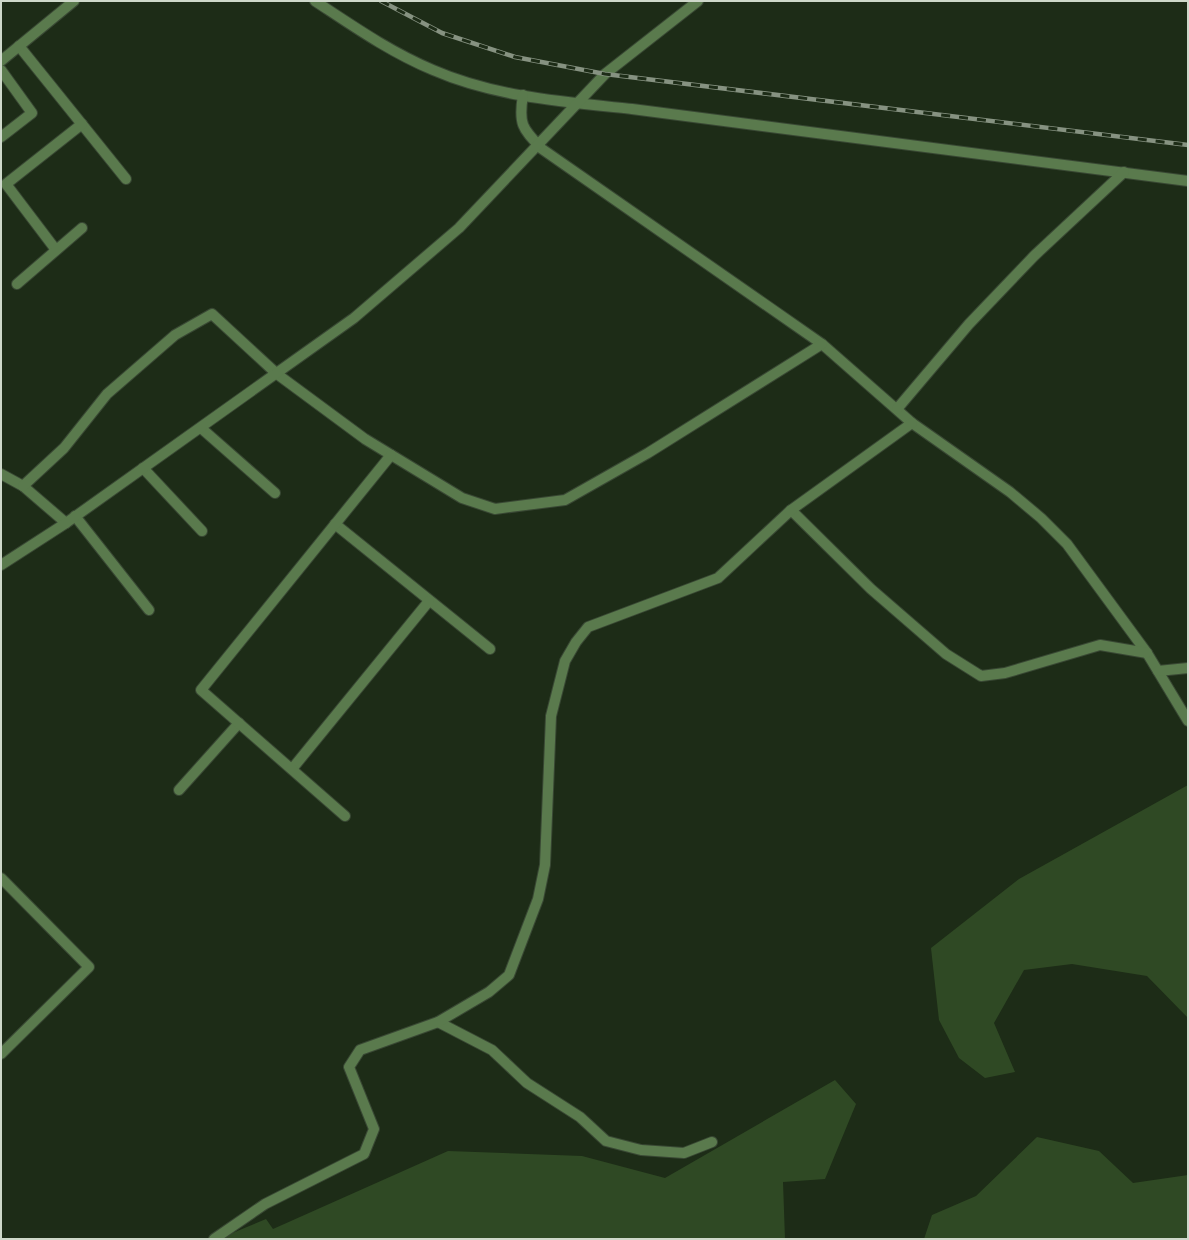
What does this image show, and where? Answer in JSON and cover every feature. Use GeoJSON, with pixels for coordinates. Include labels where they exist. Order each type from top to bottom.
{"type":"FeatureCollection","features":[{"type":"Feature","properties":{"kind":"street"},"geometry":{"type":"LineString","coordinates":[[1,61],[74,1]]}},
{"type":"Feature","properties":{"kind":"street"},"geometry":{"type":"LineString","coordinates":[[315,1],[380,44],[434,70],[482,86],[523,95],[576,104],[1188,181]]}},
{"type":"Feature","properties":{"kind":"street"},"geometry":{"type":"LineString","coordinates":[[1,565],[66,523],[354,318],[459,228],[605,74],[698,1]]}},
{"type":"Feature","properties":{"kind":"street"},"geometry":{"type":"LineString","coordinates":[[19,46],[126,179]]}},
{"type":"Feature","properties":{"kind":"street"},"geometry":{"type":"LineString","coordinates":[[1,70],[32,113],[1,137]]}},
{"type":"Feature","properties":{"kind":"street"},"geometry":{"type":"LineString","coordinates":[[523,95],[521,111],[524,130],[538,145],[822,344],[912,423],[1010,492],[1041,518],[1067,544],[1147,653],[1188,721]]}},
{"type":"Feature","properties":{"kind":"street"},"geometry":{"type":"LineString","coordinates":[[56,250],[6,184],[82,124]]}},
{"type":"Feature","properties":{"kind":"street"},"geometry":{"type":"LineString","coordinates":[[897,410],[969,324],[1034,256],[1124,172]]}},
{"type":"Feature","properties":{"kind":"street"},"geometry":{"type":"LineString","coordinates":[[17,284],[82,228]]}},
{"type":"Feature","properties":{"kind":"street"},"geometry":{"type":"LineString","coordinates":[[23,486],[64,448],[108,394],[175,335],[212,314],[277,374],[365,439],[462,498],[495,509],[565,500],[648,453],[822,344]]}},
{"type":"Feature","properties":{"kind":"street"},"geometry":{"type":"LineString","coordinates":[[214,1239],[265,1204],[364,1154],[374,1129],[349,1067],[360,1050],[438,1022],[489,992],[509,975],[538,899],[545,866],[551,716],[565,661],[576,642],[588,627],[718,578],[791,510],[912,423]]}},
{"type":"Feature","properties":{"kind":"street"},"geometry":{"type":"LineString","coordinates":[[201,428],[275,493]]}},
{"type":"Feature","properties":{"kind":"street"},"geometry":{"type":"LineString","coordinates":[[345,816],[201,690],[391,455]]}},
{"type":"Feature","properties":{"kind":"street"},"geometry":{"type":"LineString","coordinates":[[143,468],[202,531]]}},
{"type":"Feature","properties":{"kind":"street"},"geometry":{"type":"LineString","coordinates":[[1,474],[23,486],[66,523]]}},
{"type":"Feature","properties":{"kind":"street"},"geometry":{"type":"LineString","coordinates":[[791,510],[871,589],[946,654],[981,676],[1005,673],[1100,645],[1147,653]]}},
{"type":"Feature","properties":{"kind":"street"},"geometry":{"type":"LineString","coordinates":[[75,516],[149,610]]}},
{"type":"Feature","properties":{"kind":"street"},"geometry":{"type":"LineString","coordinates":[[335,524],[490,649]]}},
{"type":"Feature","properties":{"kind":"street"},"geometry":{"type":"LineString","coordinates":[[292,770],[429,601]]}},
{"type":"Feature","properties":{"kind":"street"},"geometry":{"type":"LineString","coordinates":[[1158,671],[1188,668]]}},
{"type":"Feature","properties":{"kind":"street"},"geometry":{"type":"LineString","coordinates":[[179,790],[239,723]]}},
{"type":"Feature","properties":{"kind":"street"},"geometry":{"type":"LineString","coordinates":[[1,878],[89,967],[1,1054]]}},
{"type":"Feature","properties":{"kind":"street"},"geometry":{"type":"LineString","coordinates":[[438,1022],[492,1050],[526,1082],[580,1117],[606,1141],[641,1150],[684,1153],[712,1142]]}},
{"type":"Feature","properties":{"kind":"green space"},"geometry":{"type":"Polygon","coordinates":[[[1188,785],[1188,1018],[1147,976],[1072,964],[1024,970],[994,1023],[1015,1072],[985,1078],[959,1058],[939,1020],[931,948],[1019,879],[1188,785]]]}},
{"type":"Feature","properties":{"kind":"green space"},"geometry":{"type":"Polygon","coordinates":[[[835,1080],[856,1104],[825,1179],[783,1182],[785,1239],[218,1239],[266,1219],[273,1229],[448,1151],[582,1156],[665,1178],[835,1080]]]}},
{"type":"Feature","properties":{"kind":"green space"},"geometry":{"type":"Polygon","coordinates":[[[1037,1137],[1099,1151],[1133,1183],[1188,1175],[1188,1239],[924,1239],[932,1215],[976,1196],[1037,1137]]]}},
{"type":"Feature","properties":{"kind":"railway"},"geometry":{"type":"LineString","coordinates":[[381,1],[442,33],[515,57],[605,74],[1188,145]]}}]}
